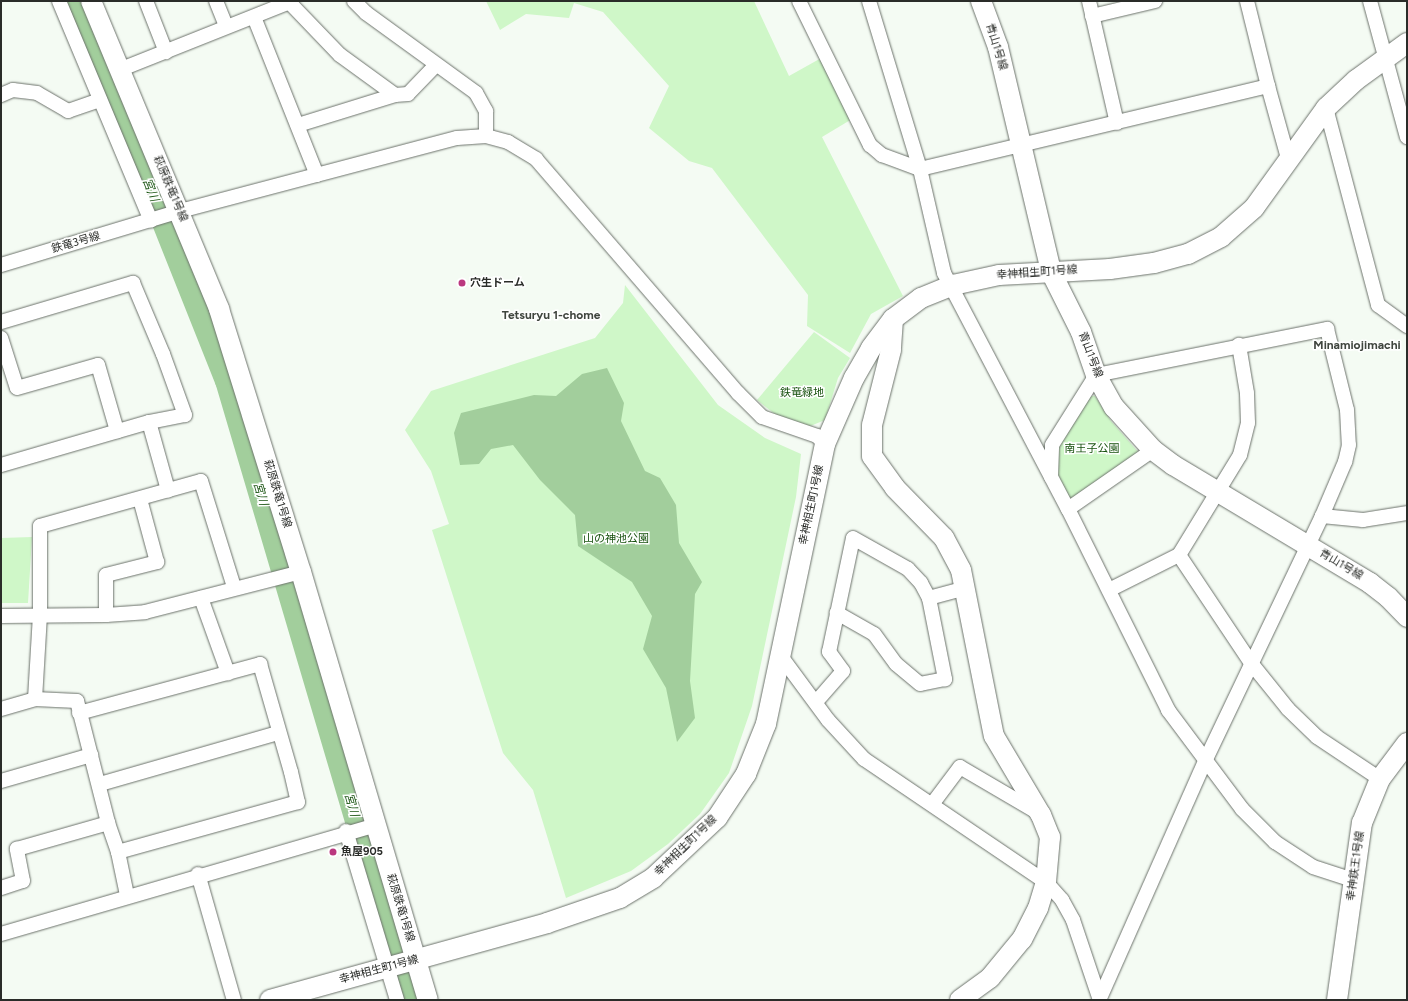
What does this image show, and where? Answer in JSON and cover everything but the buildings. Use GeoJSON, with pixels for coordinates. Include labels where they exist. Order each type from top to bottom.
{"type":"FeatureCollection","features":[{"type":"Feature","properties":{"kind":"street"},"geometry":{"type":"LineString","coordinates":[[59,1],[151,221]]}},
{"type":"Feature","properties":{"kind":"street","name":"萩原鉄竜1号線"},"geometry":{"type":"LineString","coordinates":[[90,1],[180,211],[219,309],[371,825],[428,1000]]}},
{"type":"Feature","properties":{"kind":"street"},"geometry":{"type":"LineString","coordinates":[[146,1],[166,52]]}},
{"type":"Feature","properties":{"kind":"street"},"geometry":{"type":"LineString","coordinates":[[216,1],[226,26]]}},
{"type":"Feature","properties":{"kind":"street"},"geometry":{"type":"LineString","coordinates":[[120,70],[226,26],[254,17],[290,1],[340,55],[395,95]]}},
{"type":"Feature","properties":{"kind":"street"},"geometry":{"type":"LineString","coordinates":[[354,1],[366,14],[476,94],[486,111],[486,136]]}},
{"type":"Feature","properties":{"kind":"street"},"geometry":{"type":"LineString","coordinates":[[799,1],[870,145],[882,155],[920,169],[1022,146],[1268,86]]}},
{"type":"Feature","properties":{"kind":"street"},"geometry":{"type":"LineString","coordinates":[[869,1],[920,169],[944,273],[953,285],[1068,509],[1168,710],[1242,809],[1275,842],[1313,866],[1353,880]]}},
{"type":"Feature","properties":{"kind":"street","name":"青山1号線"},"geometry":{"type":"LineString","coordinates":[[981,1],[998,47],[1051,272],[1081,332],[1096,376],[1114,407],[1153,450],[1219,492],[1370,583],[1388,597],[1407,617]]}},
{"type":"Feature","properties":{"kind":"street"},"geometry":{"type":"LineString","coordinates":[[1089,1],[1117,123]]}},
{"type":"Feature","properties":{"kind":"street"},"geometry":{"type":"LineString","coordinates":[[1092,16],[1155,1]]}},
{"type":"Feature","properties":{"kind":"street"},"geometry":{"type":"LineString","coordinates":[[1247,1],[1288,158]]}},
{"type":"Feature","properties":{"kind":"street"},"geometry":{"type":"LineString","coordinates":[[1370,1],[1407,137]]}},
{"type":"Feature","properties":{"kind":"street"},"geometry":{"type":"LineString","coordinates":[[254,17],[317,175]]}},
{"type":"Feature","properties":{"kind":"street","name":"幸神相生町1号線"},"geometry":{"type":"LineString","coordinates":[[270,1000],[547,923],[620,898],[653,878],[717,818],[746,774],[766,724],[825,444],[854,378],[871,348],[893,319],[921,298],[953,285],[999,275],[1110,269],[1154,263],[1188,254],[1221,237],[1254,208],[1288,158],[1326,108],[1356,80],[1386,60],[1407,43]]}},
{"type":"Feature","properties":{"kind":"street"},"geometry":{"type":"LineString","coordinates":[[298,125],[395,95],[408,94],[436,65]]}},
{"type":"Feature","properties":{"kind":"street"},"geometry":{"type":"LineString","coordinates":[[1,95],[13,90],[37,93],[68,111],[100,100]]}},
{"type":"Feature","properties":{"kind":"street"},"geometry":{"type":"LineString","coordinates":[[1326,108],[1378,305],[1407,326]]}},
{"type":"Feature","properties":{"kind":"street","name":"鉄竜3号線"},"geometry":{"type":"LineString","coordinates":[[1,265],[180,211],[457,138],[486,136],[508,142],[536,159],[666,311],[762,417],[817,436],[825,444]]}},
{"type":"Feature","properties":{"kind":"street"},"geometry":{"type":"LineString","coordinates":[[1,322],[133,283],[163,354],[185,415],[149,422],[1,465]]}},
{"type":"Feature","properties":{"kind":"street"},"geometry":{"type":"LineString","coordinates":[[893,319],[891,350],[872,425],[872,456],[895,488],[944,538],[961,570],[966,588],[994,736],[1041,815],[1050,837],[1046,882],[1038,908],[1022,939],[990,978],[960,1000]]}},
{"type":"Feature","properties":{"kind":"street"},"geometry":{"type":"LineString","coordinates":[[1051,477],[1052,445],[1096,376],[1239,345],[1328,329],[1347,410],[1349,445],[1345,462],[1322,516],[1306,545],[1206,759],[1100,999]]}},
{"type":"Feature","properties":{"kind":"street"},"geometry":{"type":"LineString","coordinates":[[1,338],[17,388],[98,365],[117,432]]}},
{"type":"Feature","properties":{"kind":"street"},"geometry":{"type":"LineString","coordinates":[[1109,590],[1179,555],[1240,456],[1248,423],[1247,392],[1239,345]]}},
{"type":"Feature","properties":{"kind":"street"},"geometry":{"type":"LineString","coordinates":[[149,422],[168,490]]}},
{"type":"Feature","properties":{"kind":"street"},"geometry":{"type":"LineString","coordinates":[[1068,509],[1153,450]]}},
{"type":"Feature","properties":{"kind":"street"},"geometry":{"type":"LineString","coordinates":[[35,699],[40,616],[40,526],[201,481],[234,587]]}},
{"type":"Feature","properties":{"kind":"street"},"geometry":{"type":"LineString","coordinates":[[106,615],[106,576],[157,562],[140,499]]}},
{"type":"Feature","properties":{"kind":"street"},"geometry":{"type":"LineString","coordinates":[[1322,516],[1363,520],[1407,513]]}},
{"type":"Feature","properties":{"kind":"street"},"geometry":{"type":"LineString","coordinates":[[816,702],[843,671],[829,652],[853,538],[908,569],[921,583],[929,598],[945,679],[920,684],[896,664],[874,634],[838,613]]}},
{"type":"Feature","properties":{"kind":"street"},"geometry":{"type":"LineString","coordinates":[[1179,555],[1251,663],[1288,709],[1317,737],[1380,779]]}},
{"type":"Feature","properties":{"kind":"street"},"geometry":{"type":"LineString","coordinates":[[1,616],[106,615],[145,612],[201,598],[234,587],[298,573]]}},
{"type":"Feature","properties":{"kind":"street"},"geometry":{"type":"LineString","coordinates":[[929,598],[966,588]]}},
{"type":"Feature","properties":{"kind":"street"},"geometry":{"type":"LineString","coordinates":[[201,598],[228,673]]}},
{"type":"Feature","properties":{"kind":"street"},"geometry":{"type":"LineString","coordinates":[[780,656],[828,720],[864,759],[933,803],[1046,882],[1062,900],[1073,920],[1100,999]]}},
{"type":"Feature","properties":{"kind":"street"},"geometry":{"type":"LineString","coordinates":[[79,713],[260,664],[298,802],[118,852]]}},
{"type":"Feature","properties":{"kind":"street"},"geometry":{"type":"LineString","coordinates":[[1,709],[35,699],[77,701],[79,713],[100,784],[108,823],[118,852],[127,895]]}},
{"type":"Feature","properties":{"kind":"street"},"geometry":{"type":"LineString","coordinates":[[100,784],[278,733]]}},
{"type":"Feature","properties":{"kind":"street","name":"幸神鉄王1号線"},"geometry":{"type":"LineString","coordinates":[[1337,1000],[1362,823],[1380,779],[1407,743]]}},
{"type":"Feature","properties":{"kind":"street"},"geometry":{"type":"LineString","coordinates":[[1,781],[91,755]]}},
{"type":"Feature","properties":{"kind":"street"},"geometry":{"type":"LineString","coordinates":[[933,803],[960,767],[1041,815]]}},
{"type":"Feature","properties":{"kind":"street"},"geometry":{"type":"LineString","coordinates":[[1,888],[23,881],[17,849],[108,823]]}},
{"type":"Feature","properties":{"kind":"street"},"geometry":{"type":"LineString","coordinates":[[1,934],[198,874],[371,825]]}},
{"type":"Feature","properties":{"kind":"street"},"geometry":{"type":"LineString","coordinates":[[349,830],[397,1000]]}},
{"type":"Feature","properties":{"kind":"street"},"geometry":{"type":"LineString","coordinates":[[198,874],[234,1000]]}},
{"type":"Feature","properties":{"kind":"green space"},"geometry":{"type":"Polygon","coordinates":[[[486,1],[754,1],[789,76],[823,57],[852,119],[822,137],[903,296],[871,314],[850,353],[807,326],[808,295],[712,168],[689,161],[649,128],[669,86],[603,12],[574,3],[569,18],[526,14],[500,30],[486,1]]]}},
{"type":"Feature","properties":{"kind":"green space","name":"山の神池公園"},"geometry":{"type":"Polygon","coordinates":[[[625,285],[718,405],[765,438],[801,454],[796,497],[752,706],[729,773],[700,814],[668,844],[631,871],[566,898],[533,790],[503,753],[432,530],[449,524],[431,471],[405,430],[431,391],[595,338],[623,303],[625,285]]]}},
{"type":"Feature","properties":{"kind":"green space","name":"鉄竜緑地"},"geometry":{"type":"Polygon","coordinates":[[[814,332],[850,358],[838,378],[825,420],[808,427],[776,415],[757,400],[814,332]]]}},
{"type":"Feature","properties":{"kind":"green space","name":"南王子公園"},"geometry":{"type":"Polygon","coordinates":[[[1089,396],[1095,396],[1111,421],[1140,454],[1070,500],[1059,481],[1057,465],[1058,445],[1089,396]]]}},
{"type":"Feature","properties":{"kind":"green space"},"geometry":{"type":"Polygon","coordinates":[[[32,537],[28,603],[1,603],[1,538],[32,537]]]}},
{"type":"Feature","properties":{"kind":"shaded area"},"geometry":{"type":"Polygon","coordinates":[[[607,368],[624,403],[621,421],[645,471],[660,478],[676,505],[679,543],[702,582],[695,594],[690,681],[695,718],[677,742],[666,688],[643,649],[652,616],[632,582],[578,546],[575,515],[540,480],[513,445],[491,449],[479,464],[460,465],[454,433],[461,413],[534,395],[556,396],[582,374],[607,368]]]}},
{"type":"Feature","properties":{"kind":"waterway","name":"宮川"},"geometry":{"type":"LineString","coordinates":[[75,1],[226,380],[409,1000]]}},
{"type":"Feature","properties":{"kind":"place","name":"穴生ドーム"},"geometry":{"type":"Point","coordinates":[462,283]}},
{"type":"Feature","properties":{"kind":"place","name":"魚屋905"},"geometry":{"type":"Point","coordinates":[333,852]}},
{"type":"Feature","properties":{"kind":"district","name":"Tetsuryu 1-chome"},"geometry":{"type":"Point","coordinates":[551,316]}},
{"type":"Feature","properties":{"kind":"district","name":"Minamiojimachi"},"geometry":{"type":"Point","coordinates":[1357,346]}}]}
